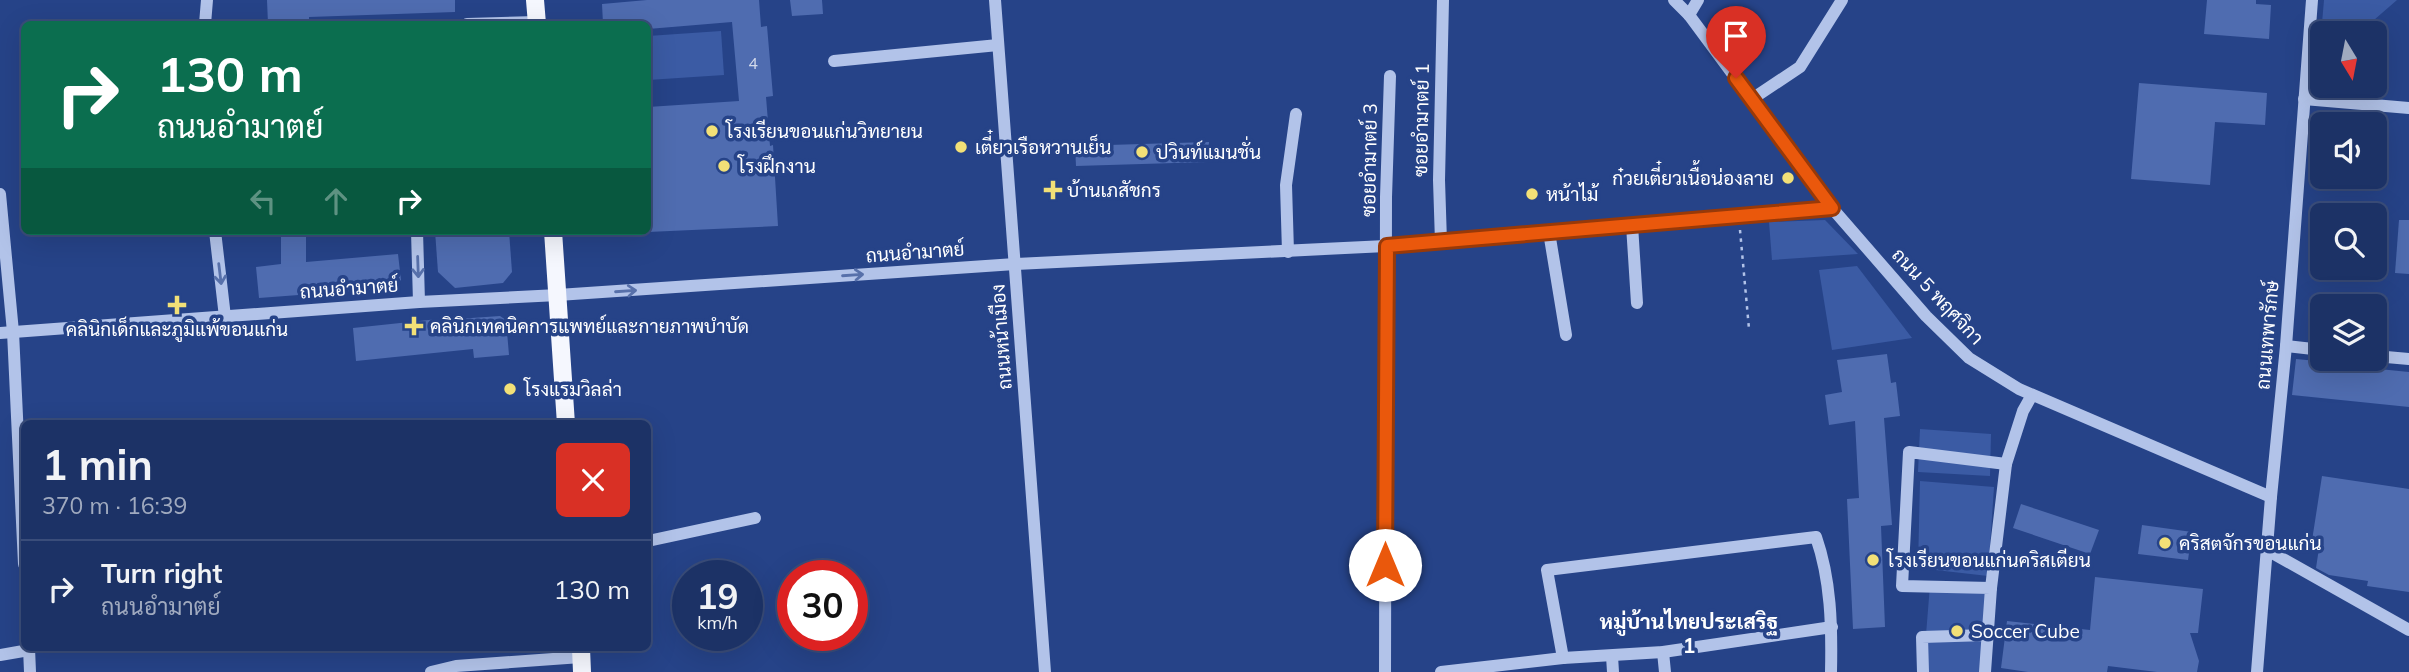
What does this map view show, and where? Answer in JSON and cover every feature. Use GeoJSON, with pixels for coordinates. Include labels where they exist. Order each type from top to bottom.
{"type":"FeatureCollection","features":[{"type":"Feature","properties":{"kind":"main road"},"geometry":{"type":"LineString","coordinates":[[535,0],[537,21]]}},
{"type":"Feature","properties":{"kind":"main road"},"geometry":{"type":"LineString","coordinates":[[553,235],[566,420]]}},
{"type":"Feature","properties":{"kind":"street"},"geometry":{"type":"LineString","coordinates":[[205,21],[207,0]]}},
{"type":"Feature","properties":{"kind":"street","name":"ถนนหน้าเมือง"},"geometry":{"type":"LineString","coordinates":[[995,0],[1045,672]]}},
{"type":"Feature","properties":{"kind":"street","name":"ซอยอำมาตย์ 1"},"geometry":{"type":"LineString","coordinates":[[1441,242],[1439,180],[1443,0]]}},
{"type":"Feature","properties":{"kind":"street","name":"ถนน 5 พฤศจิกา"},"geometry":{"type":"LineString","coordinates":[[1674,0],[1689,15],[1832,208],[1926,316],[1969,358],[2032,395],[2271,497]]}},
{"type":"Feature","properties":{"kind":"street"},"geometry":{"type":"LineString","coordinates":[[1689,15],[1698,0]]}},
{"type":"Feature","properties":{"kind":"street"},"geometry":{"type":"LineString","coordinates":[[1752,99],[1800,67],[1842,0]]}},
{"type":"Feature","properties":{"kind":"street","name":"ถนนเทพารักษ์"},"geometry":{"type":"LineString","coordinates":[[2257,672],[2287,346],[2312,0]]}},
{"type":"Feature","properties":{"kind":"street"},"geometry":{"type":"LineString","coordinates":[[834,61],[998,45]]}},
{"type":"Feature","properties":{"kind":"street","name":"ซอยอำมาตย์ 3"},"geometry":{"type":"LineString","coordinates":[[1385,672],[1390,76]]}},
{"type":"Feature","properties":{"kind":"street"},"geometry":{"type":"LineString","coordinates":[[2304,99],[2409,108]]}},
{"type":"Feature","properties":{"kind":"street"},"geometry":{"type":"LineString","coordinates":[[1289,252],[1286,186],[1296,114]]}},
{"type":"Feature","properties":{"kind":"street"},"geometry":{"type":"LineString","coordinates":[[0,194],[6,332],[21,525]]}},
{"type":"Feature","properties":{"kind":"street","name":"ถนนอำมาตย์"},"geometry":{"type":"LineString","coordinates":[[6,332],[419,302],[1015,264],[1387,246],[1832,208]]}},
{"type":"Feature","properties":{"kind":"street"},"geometry":{"type":"LineString","coordinates":[[1632,225],[1637,303]]}},
{"type":"Feature","properties":{"kind":"street"},"geometry":{"type":"LineString","coordinates":[[1549,232],[1566,335]]}},
{"type":"Feature","properties":{"kind":"street"},"geometry":{"type":"LineString","coordinates":[[215,235],[225,317]]}},
{"type":"Feature","properties":{"kind":"street"},"geometry":{"type":"LineString","coordinates":[[417,235],[419,302]]}},
{"type":"Feature","properties":{"kind":"street"},"geometry":{"type":"LineString","coordinates":[[2287,346],[2310,349]]}},
{"type":"Feature","properties":{"kind":"street"},"geometry":{"type":"LineString","coordinates":[[2387,357],[2409,359]]}},
{"type":"Feature","properties":{"kind":"street"},"geometry":{"type":"LineString","coordinates":[[1985,672],[1991,589],[2006,464],[2023,411],[2032,395]]}},
{"type":"Feature","properties":{"kind":"street"},"geometry":{"type":"LineString","coordinates":[[1991,589],[1902,586],[1909,452],[2006,464]]}},
{"type":"Feature","properties":{"kind":"street"},"geometry":{"type":"LineString","coordinates":[[651,540],[755,518]]}},
{"type":"Feature","properties":{"kind":"street"},"geometry":{"type":"LineString","coordinates":[[1563,658],[1547,570],[1816,537],[1825,561],[1832,627],[1831,672]]}},
{"type":"Feature","properties":{"kind":"street"},"geometry":{"type":"LineString","coordinates":[[2267,550],[2409,630]]}},
{"type":"Feature","properties":{"kind":"street"},"geometry":{"type":"LineString","coordinates":[[1441,672],[1537,667],[1563,658],[1663,652],[1832,627]]}},
{"type":"Feature","properties":{"kind":"street"},"geometry":{"type":"LineString","coordinates":[[1923,672],[1922,637],[1987,635]]}},
{"type":"Feature","properties":{"kind":"street"},"geometry":{"type":"LineString","coordinates":[[0,655],[21,651]]}},
{"type":"Feature","properties":{"kind":"street"},"geometry":{"type":"LineString","coordinates":[[29,651],[30,672]]}},
{"type":"Feature","properties":{"kind":"street"},"geometry":{"type":"LineString","coordinates":[[1663,652],[1665,672]]}},
{"type":"Feature","properties":{"kind":"street"},"geometry":{"type":"LineString","coordinates":[[1612,656],[1613,672]]}},
{"type":"Feature","properties":{"kind":"street"},"geometry":{"type":"LineString","coordinates":[[431,672],[456,666],[581,659]]}},
{"type":"Feature","properties":{"kind":"path"},"geometry":{"type":"LineString","coordinates":[[1739,216],[1749,329]]}},
{"type":"Feature","properties":{"kind":"shaded area"},"geometry":{"type":"Polygon","coordinates":[[[2324,0],[2397,0],[2373,21],[2322,21],[2324,0]]]}},
{"type":"Feature","properties":{"kind":"shaded area"},"geometry":{"type":"Polygon","coordinates":[[[721,31],[724,75],[651,80],[651,36],[721,31]]]}},
{"type":"Feature","properties":{"kind":"shaded area"},"geometry":{"type":"Polygon","coordinates":[[[1825,220],[1858,254],[1772,260],[1769,222],[1825,220]]]}},
{"type":"Feature","properties":{"kind":"shaded area"},"geometry":{"type":"Polygon","coordinates":[[[1857,266],[1912,338],[1832,350],[1819,270],[1857,266]]]}},
{"type":"Feature","properties":{"kind":"shaded area"},"geometry":{"type":"Polygon","coordinates":[[[1920,429],[1991,434],[1990,476],[1918,472],[1920,429]]]}},
{"type":"Feature","properties":{"kind":"shaded area"},"geometry":{"type":"Polygon","coordinates":[[[1920,481],[1994,487],[1988,576],[1918,568],[1920,481]]]}},
{"type":"Feature","properties":{"kind":"shaded area","name":"Soccer Cube"},"geometry":{"type":"Polygon","coordinates":[[[1930,585],[1991,591],[1986,672],[1923,672],[1930,585]]]}},
{"type":"Feature","properties":{"kind":"building"},"geometry":{"type":"Polygon","coordinates":[[[267,0],[455,0],[455,12],[268,21],[267,0]]]}},
{"type":"Feature","properties":{"kind":"building","name":"โรงเรียนขอนแก่นวิทยายน"},"geometry":{"type":"Polygon","coordinates":[[[647,0],[759,0],[761,27],[767,26],[773,96],[766,97],[770,146],[773,145],[778,226],[651,232],[651,107],[739,101],[732,22],[651,29],[651,21],[603,21],[602,4],[647,0]]]}},
{"type":"Feature","properties":{"kind":"building"},"geometry":{"type":"Polygon","coordinates":[[[790,0],[822,0],[823,14],[792,16],[790,0]]]}},
{"type":"Feature","properties":{"kind":"building"},"geometry":{"type":"Polygon","coordinates":[[[2207,0],[2256,0],[2256,4],[2271,5],[2269,39],[2204,34],[2207,0]]]}},
{"type":"Feature","properties":{"kind":"building"},"geometry":{"type":"Polygon","coordinates":[[[2139,83],[2267,93],[2265,125],[2215,122],[2210,185],[2131,179],[2139,83]]]}},
{"type":"Feature","properties":{"kind":"building","name":"ปวินท์แมนชั่น"},"geometry":{"type":"Polygon","coordinates":[[[1209,142],[1208,162],[1076,166],[1075,146],[1209,142]]]}},
{"type":"Feature","properties":{"kind":"building"},"geometry":{"type":"Polygon","coordinates":[[[2399,220],[2409,220],[2409,274],[2395,273],[2399,220]]]}},
{"type":"Feature","properties":{"kind":"building"},"geometry":{"type":"Polygon","coordinates":[[[281,235],[306,235],[306,262],[398,254],[401,280],[391,288],[259,298],[256,267],[281,264],[281,235]]]}},
{"type":"Feature","properties":{"kind":"building"},"geometry":{"type":"Polygon","coordinates":[[[435,235],[509,235],[512,272],[503,283],[455,288],[438,272],[435,235]]]}},
{"type":"Feature","properties":{"kind":"building"},"geometry":{"type":"Polygon","coordinates":[[[500,316],[506,320],[509,355],[474,358],[473,349],[356,361],[353,328],[457,317],[500,316]]]}},
{"type":"Feature","properties":{"kind":"building"},"geometry":{"type":"Polygon","coordinates":[[[1887,354],[1891,383],[1896,382],[1900,416],[1884,418],[1892,525],[1881,526],[1885,627],[1853,629],[1847,499],[1859,498],[1855,421],[1829,425],[1825,395],[1842,392],[1837,360],[1887,354]]]}},
{"type":"Feature","properties":{"kind":"building"},"geometry":{"type":"Polygon","coordinates":[[[2296,359],[2310,360],[2310,371],[2409,372],[2409,407],[2292,395],[2296,359]]]}},
{"type":"Feature","properties":{"kind":"building"},"geometry":{"type":"Polygon","coordinates":[[[2322,476],[2409,489],[2409,592],[2367,586],[2368,581],[2329,575],[2316,568],[2319,548],[2311,547],[2322,476]]]}},
{"type":"Feature","properties":{"kind":"building"},"geometry":{"type":"Polygon","coordinates":[[[2021,504],[2099,530],[2090,554],[2013,528],[2021,504]]]}},
{"type":"Feature","properties":{"kind":"building","name":"คริสตจักรขอนแก่น"},"geometry":{"type":"Polygon","coordinates":[[[2142,525],[2192,532],[2188,560],[2138,554],[2142,525]]]}},
{"type":"Feature","properties":{"kind":"building"},"geometry":{"type":"Polygon","coordinates":[[[2095,577],[2203,589],[2198,633],[2190,633],[2199,661],[2197,672],[2157,672],[2108,666],[2107,672],[2028,672],[2001,668],[2007,621],[2090,630],[2095,577]]]}},
{"type":"Feature","properties":{"kind":"place","name":"โรงเรียนขอนแก่นวิทยายน"},"geometry":{"type":"Point","coordinates":[712,131]}},
{"type":"Feature","properties":{"kind":"place","name":"เตี๋ยวเรือหวานเย็น"},"geometry":{"type":"Point","coordinates":[961,147]}},
{"type":"Feature","properties":{"kind":"place","name":"ปวินท์แมนชั่น"},"geometry":{"type":"Point","coordinates":[1142,152]}},
{"type":"Feature","properties":{"kind":"place","name":"โรงฝึกงาน"},"geometry":{"type":"Point","coordinates":[724,166]}},
{"type":"Feature","properties":{"kind":"place","name":"ก๋วยเตี๋ยวเนื้อน่องลาย"},"geometry":{"type":"Point","coordinates":[1788,178]}},
{"type":"Feature","properties":{"kind":"place","name":"บ้านเภสัชกร"},"geometry":{"type":"Point","coordinates":[1053,190]}},
{"type":"Feature","properties":{"kind":"place","name":"หน้าไม้"},"geometry":{"type":"Point","coordinates":[1532,194]}},
{"type":"Feature","properties":{"kind":"place","name":"คลินิกเด็กและภูมิแพ้ขอนแก่น"},"geometry":{"type":"Point","coordinates":[177,305]}},
{"type":"Feature","properties":{"kind":"place","name":"คลินิกเทคนิคการแพทย์และกายภาพบำบัด"},"geometry":{"type":"Point","coordinates":[414,326]}},
{"type":"Feature","properties":{"kind":"place","name":"โรงแรมวิลล่า"},"geometry":{"type":"Point","coordinates":[510,389]}},
{"type":"Feature","properties":{"kind":"place","name":"คริสตจักรขอนแก่น"},"geometry":{"type":"Point","coordinates":[2165,543]}},
{"type":"Feature","properties":{"kind":"place","name":"โรงเรียนขอนแก่นคริสเตียน"},"geometry":{"type":"Point","coordinates":[1873,560]}},
{"type":"Feature","properties":{"kind":"place","name":"Soccer Cube"},"geometry":{"type":"Point","coordinates":[1957,631]}},
{"type":"Feature","properties":{"kind":"district","name":"หมู่บ้านไทยประเสริฐ 1"},"geometry":{"type":"Point","coordinates":[1689,634]}},
{"type":"Feature","properties":{"kind":"route"},"geometry":{"type":"LineString","coordinates":[[1385,565],[1387,246],[1832,208],[1736,78]]}}]}
